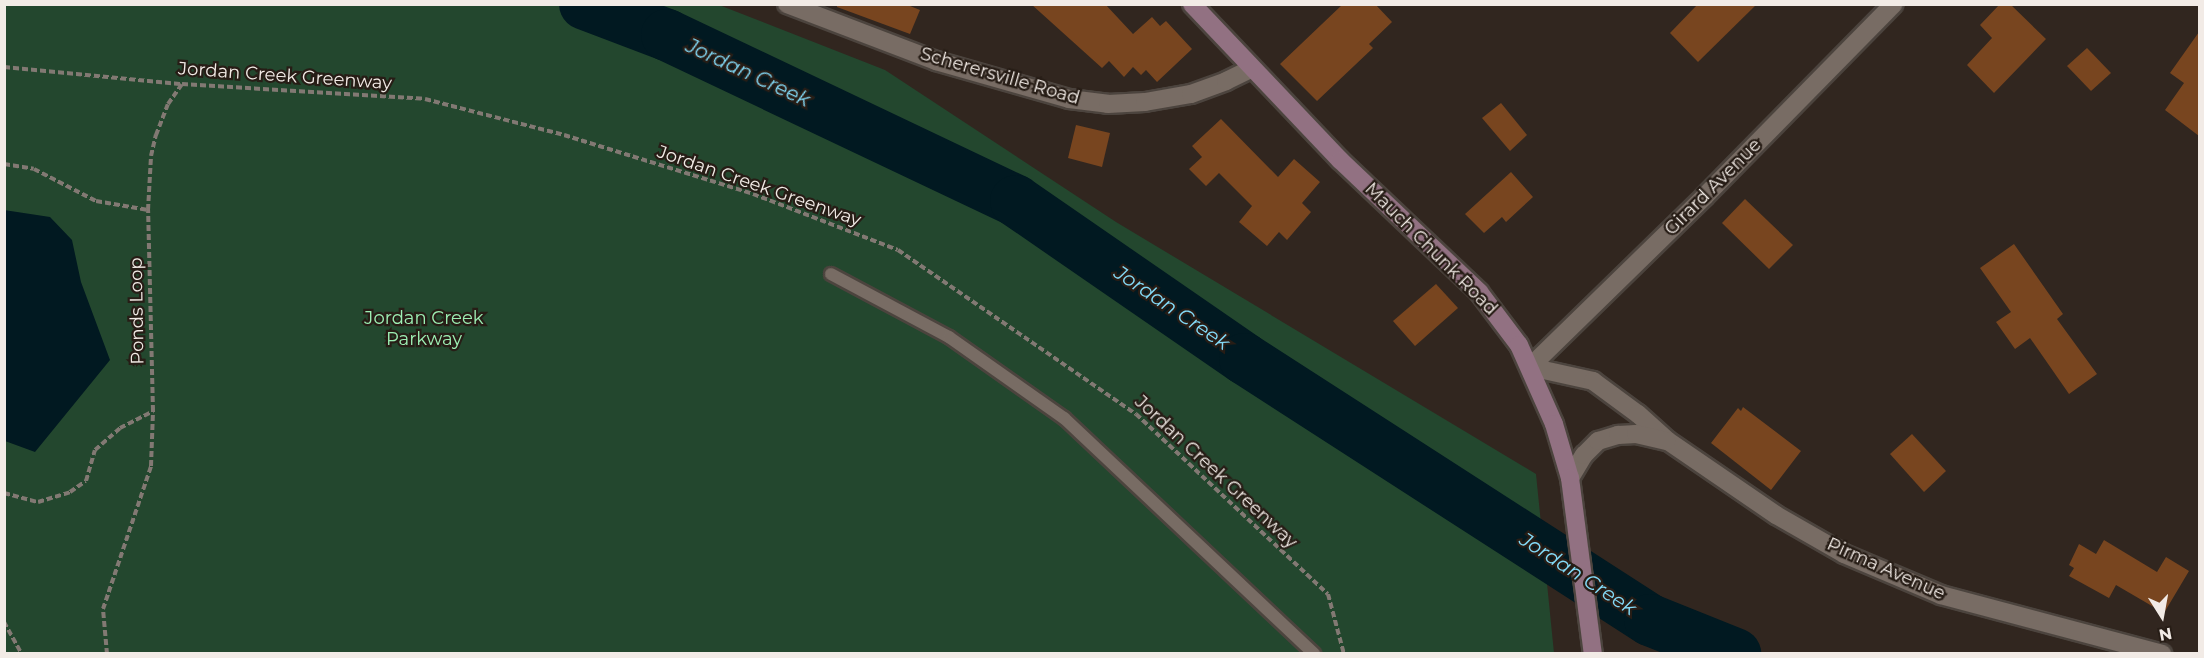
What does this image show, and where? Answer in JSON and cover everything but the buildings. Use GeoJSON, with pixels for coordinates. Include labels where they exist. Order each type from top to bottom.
{"type":"FeatureCollection","features":[{"type":"Feature","properties":{"kind":"main road","name":"Mauch Chunk Road"},"geometry":{"type":"LineString","coordinates":[[1192,4],[1251,69],[1340,160],[1479,292],[1508,327],[1530,367],[1554,424],[1570,478],[1593,654]]}},
{"type":"Feature","properties":{"kind":"street","name":"Scherersville Road"},"geometry":{"type":"LineString","coordinates":[[787,4],[936,61],[1069,99],[1108,104],[1145,102],[1191,93],[1226,81],[1251,69]]}},
{"type":"Feature","properties":{"kind":"street","name":"Girard Avenue"},"geometry":{"type":"LineString","coordinates":[[1530,367],[1705,196],[1894,4]]}},
{"type":"Feature","properties":{"kind":"street","name":"Pirma Avenue"},"geometry":{"type":"LineString","coordinates":[[1530,367],[1593,381],[1638,414],[1668,441],[1776,515],[1844,554],[1916,586],[1975,605],[2162,654]]}},
{"type":"Feature","properties":{"kind":"street","name":"Pirma Avenue"},"geometry":{"type":"LineString","coordinates":[[1570,478],[1584,455],[1598,441],[1617,435],[1636,434],[1668,441]]}},
{"type":"Feature","properties":{"kind":"lane"},"geometry":{"type":"LineString","coordinates":[[831,273],[949,336],[1064,418],[1314,654]]}},
{"type":"Feature","properties":{"kind":"path","name":"Jordan Creek Greenway"},"geometry":{"type":"LineString","coordinates":[[4,67],[182,84],[425,99],[564,135],[753,194],[898,250],[1136,414],[1328,594],[1344,654]]}},
{"type":"Feature","properties":{"kind":"path","name":"Ponds Loop"},"geometry":{"type":"LineString","coordinates":[[107,654],[103,609],[151,466],[153,411],[149,173],[156,135],[168,104],[182,84]]}},
{"type":"Feature","properties":{"kind":"path"},"geometry":{"type":"LineString","coordinates":[[4,164],[34,169],[96,201],[148,210]]}},
{"type":"Feature","properties":{"kind":"path"},"geometry":{"type":"LineString","coordinates":[[4,493],[38,502],[69,492],[86,481],[95,450],[120,428],[153,411]]}},
{"type":"Feature","properties":{"kind":"path"},"geometry":{"type":"LineString","coordinates":[[4,622],[22,654]]}},
{"type":"Feature","properties":{"kind":"green space","name":"Jordan Creek Parkway"},"geometry":{"type":"Polygon","coordinates":[[[4,5],[719,5],[885,70],[1116,222],[1536,474],[1554,653],[5,653],[4,5]]]}},
{"type":"Feature","properties":{"kind":"water"},"geometry":{"type":"Polygon","coordinates":[[[4,210],[50,217],[72,240],[81,282],[110,360],[35,452],[5,441],[4,210]]]}},
{"type":"Feature","properties":{"kind":"waterway","name":"Jordan Creek"},"geometry":{"type":"LineString","coordinates":[[585,4],[667,35],[1016,201],[1245,359],[1650,620],[1735,654]]}}]}
